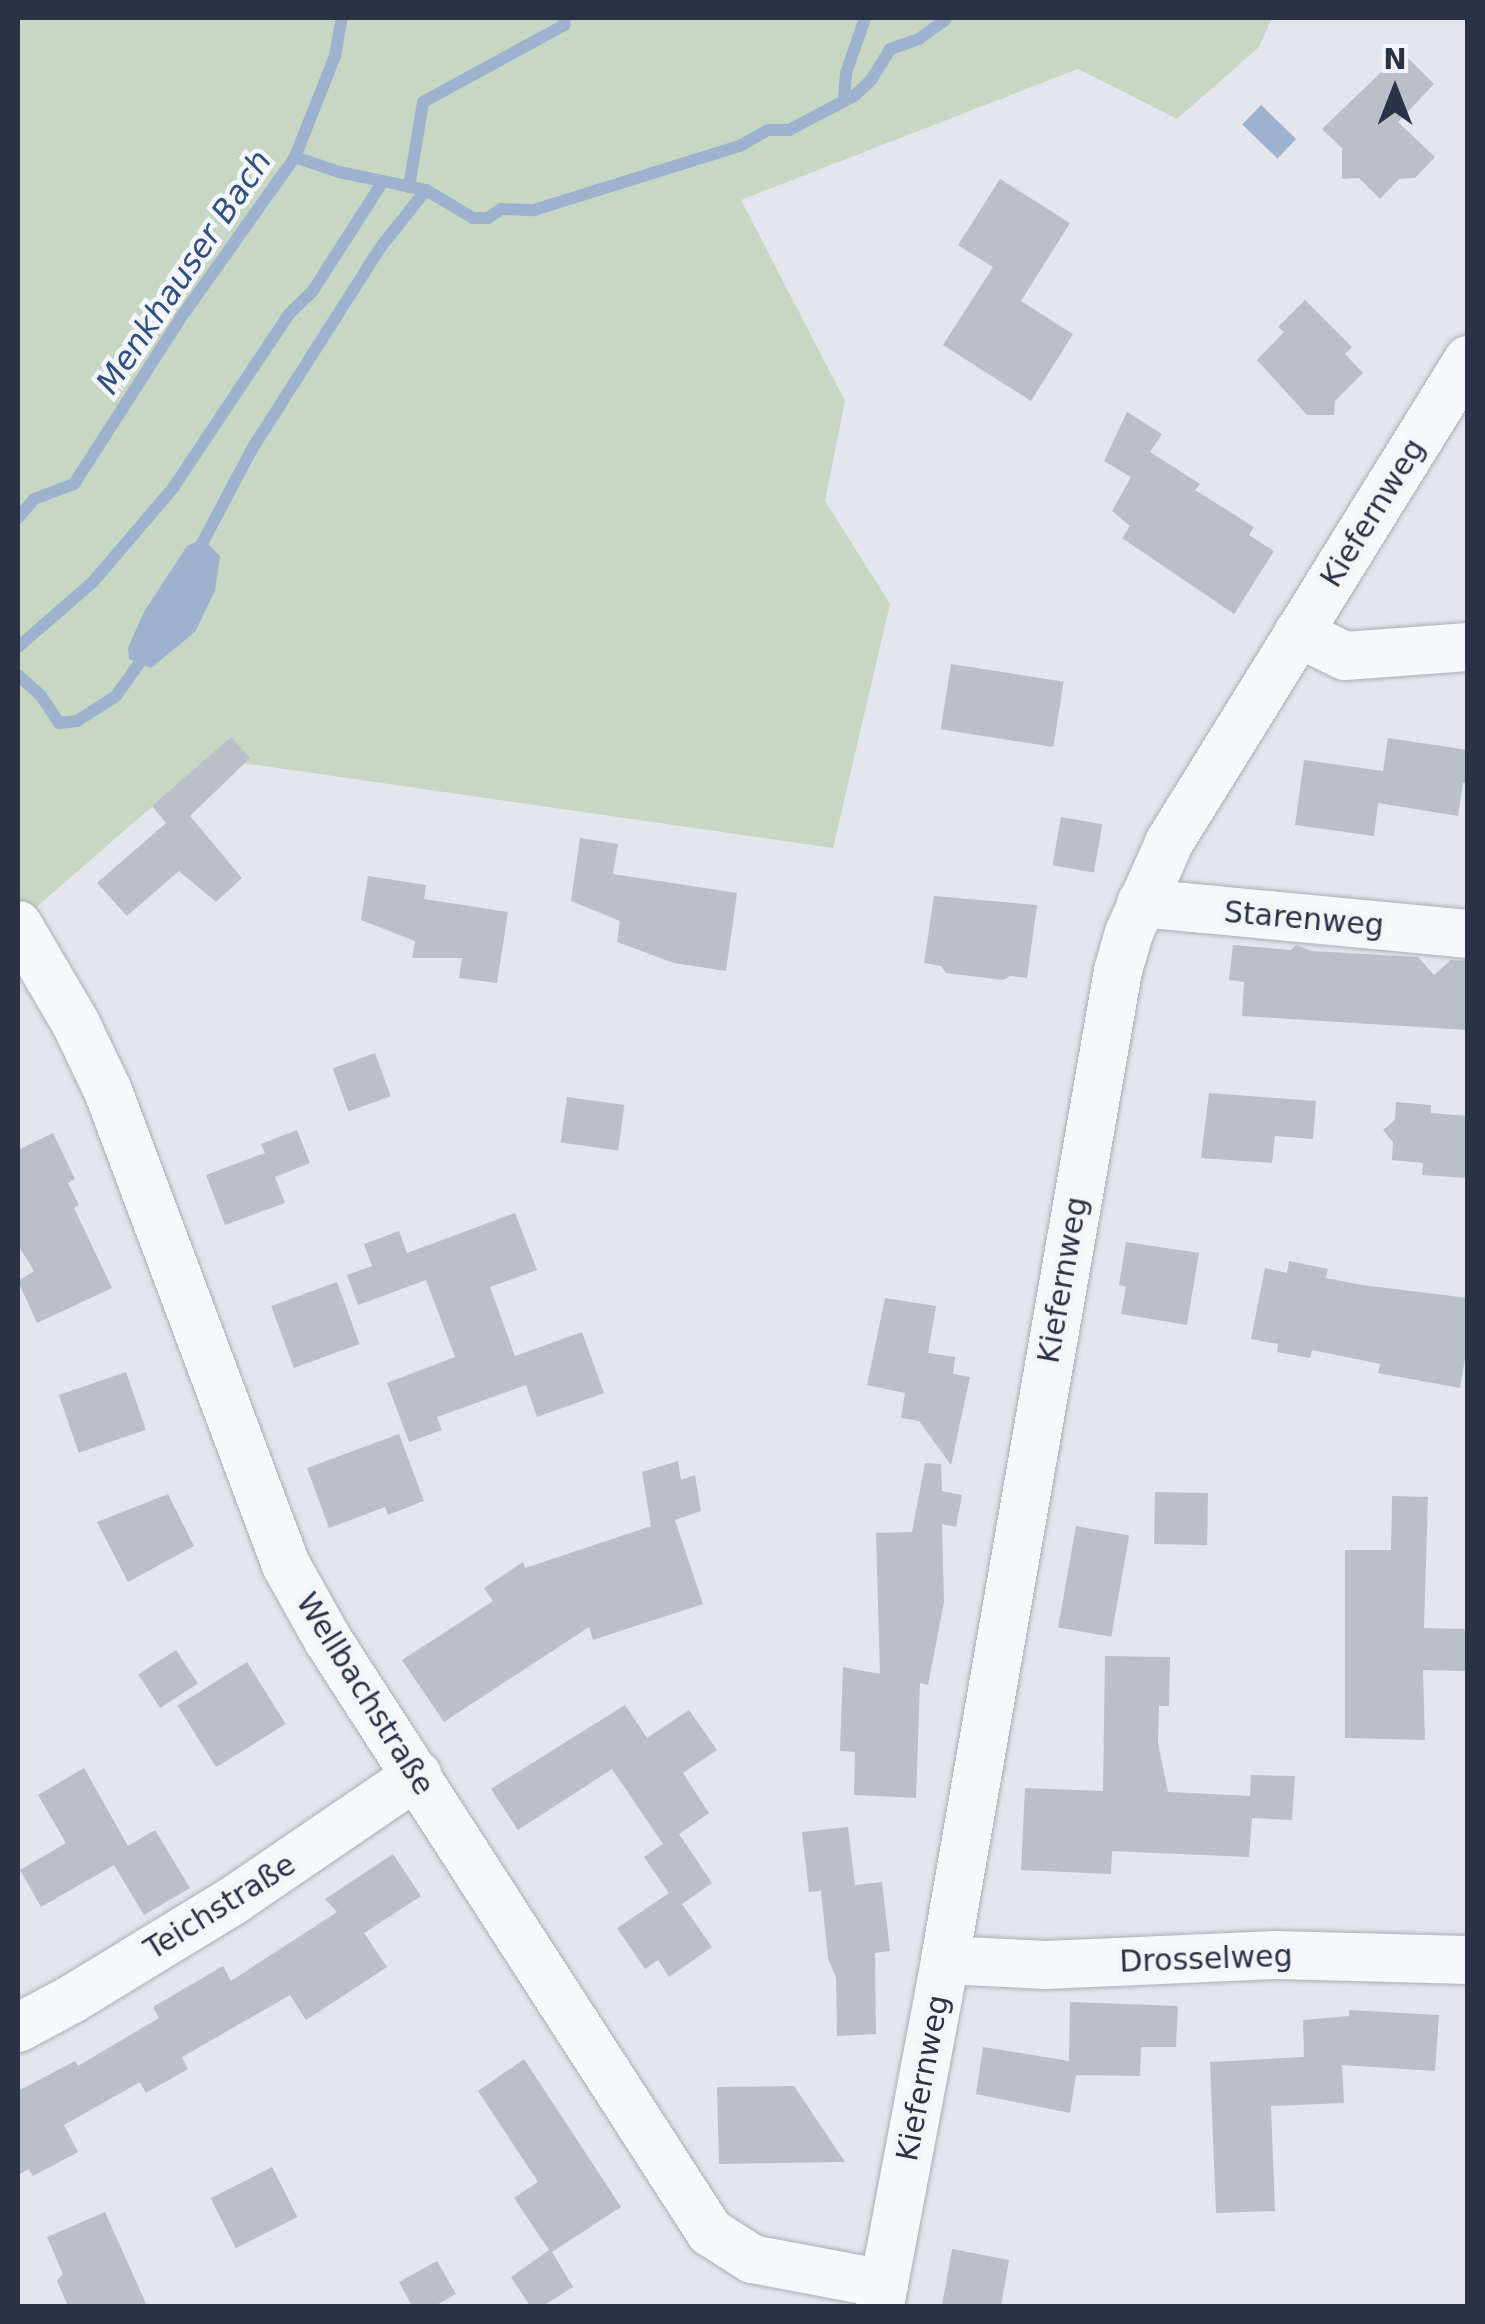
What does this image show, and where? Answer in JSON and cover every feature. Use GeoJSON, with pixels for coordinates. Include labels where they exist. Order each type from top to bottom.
{"type":"FeatureCollection","features":[{"type":"Feature","properties":{"kind":"street","name":"Kiefernweg"},"geometry":{"type":"LineString","coordinates":[[882,2295],[946,1960],[1118,971],[1141,904],[1170,841],[1468,360]]}},
{"type":"Feature","properties":{"kind":"street"},"geometry":{"type":"LineString","coordinates":[[1298,634],[1345,656],[1468,648]]}},
{"type":"Feature","properties":{"kind":"street","name":"Starenweg"},"geometry":{"type":"LineString","coordinates":[[1141,904],[1468,934]]}},
{"type":"Feature","properties":{"kind":"street","name":"Wellbachstraße"},"geometry":{"type":"LineString","coordinates":[[18,925],[108,1091],[286,1565],[328,1640],[710,2232],[752,2260],[882,2295]]}},
{"type":"Feature","properties":{"kind":"street","name":"Teichstraße"},"geometry":{"type":"LineString","coordinates":[[18,2028],[72,2000],[234,1900],[417,1775]]}},
{"type":"Feature","properties":{"kind":"street","name":"Drosselweg"},"geometry":{"type":"LineString","coordinates":[[946,1960],[1046,1964],[1276,1955],[1468,1960]]}},
{"type":"Feature","properties":{"kind":"green space"},"geometry":{"type":"Polygon","coordinates":[[[18,18],[1272,18],[1259,47],[1177,119],[1078,69],[741,200],[845,401],[825,501],[890,604],[833,848],[208,758],[18,923],[18,18]]]}},
{"type":"Feature","properties":{"kind":"water"},"geometry":{"type":"Polygon","coordinates":[[[1261,105],[1296,139],[1277,158],[1242,124],[1261,105]]]}},
{"type":"Feature","properties":{"kind":"water"},"geometry":{"type":"Polygon","coordinates":[[[203,539],[220,556],[215,591],[195,632],[151,668],[129,659],[128,648],[144,612],[187,546],[203,539]]]}},
{"type":"Feature","properties":{"kind":"building"},"geometry":{"type":"Polygon","coordinates":[[[1402,52],[1434,84],[1398,122],[1435,157],[1415,178],[1399,179],[1380,199],[1359,178],[1342,179],[1342,148],[1322,129],[1402,52]]]}},
{"type":"Feature","properties":{"kind":"building"},"geometry":{"type":"Polygon","coordinates":[[[1000,179],[1070,223],[1021,301],[1073,334],[1031,401],[943,345],[993,267],[958,245],[1000,179]]]}},
{"type":"Feature","properties":{"kind":"building"},"geometry":{"type":"Polygon","coordinates":[[[1305,300],[1352,347],[1345,354],[1363,373],[1335,401],[1334,415],[1307,415],[1257,360],[1284,332],[1278,327],[1305,300]]]}},
{"type":"Feature","properties":{"kind":"building"},"geometry":{"type":"Polygon","coordinates":[[[1127,412],[1162,434],[1150,452],[1200,484],[1195,490],[1254,527],[1249,535],[1274,551],[1234,614],[1122,538],[1130,526],[1112,511],[1131,477],[1104,461],[1127,412]]]}},
{"type":"Feature","properties":{"kind":"building"},"geometry":{"type":"Polygon","coordinates":[[[951,664],[1064,682],[1053,747],[941,729],[951,664]]]}},
{"type":"Feature","properties":{"kind":"building"},"geometry":{"type":"Polygon","coordinates":[[[231,737],[250,758],[190,816],[242,878],[216,902],[179,871],[127,916],[97,883],[166,823],[152,806],[231,737]]]}},
{"type":"Feature","properties":{"kind":"building"},"geometry":{"type":"Polygon","coordinates":[[[1388,738],[1468,750],[1468,783],[1463,783],[1458,816],[1378,803],[1374,836],[1295,825],[1304,760],[1383,771],[1388,738]]]}},
{"type":"Feature","properties":{"kind":"building"},"geometry":{"type":"Polygon","coordinates":[[[1061,817],[1102,824],[1094,873],[1052,865],[1061,817]]]}},
{"type":"Feature","properties":{"kind":"building"},"geometry":{"type":"Polygon","coordinates":[[[580,838],[618,844],[613,874],[737,893],[726,971],[674,963],[617,942],[620,921],[571,901],[580,838]]]}},
{"type":"Feature","properties":{"kind":"building"},"geometry":{"type":"Polygon","coordinates":[[[368,876],[426,885],[424,899],[508,912],[497,983],[459,978],[462,958],[412,958],[415,941],[361,920],[368,876]]]}},
{"type":"Feature","properties":{"kind":"building"},"geometry":{"type":"Polygon","coordinates":[[[934,896],[1037,905],[1027,978],[1010,976],[1003,980],[946,973],[941,966],[924,963],[934,896]]]}},
{"type":"Feature","properties":{"kind":"building"},"geometry":{"type":"Polygon","coordinates":[[[1233,945],[1291,950],[1296,945],[1312,951],[1418,957],[1434,975],[1451,960],[1468,961],[1468,1030],[1242,1016],[1244,982],[1229,980],[1233,945]]]}},
{"type":"Feature","properties":{"kind":"building"},"geometry":{"type":"Polygon","coordinates":[[[375,1053],[391,1096],[348,1112],[333,1068],[375,1053]]]}},
{"type":"Feature","properties":{"kind":"building"},"geometry":{"type":"Polygon","coordinates":[[[1209,1093],[1316,1101],[1313,1139],[1275,1136],[1272,1163],[1201,1158],[1209,1093]]]}},
{"type":"Feature","properties":{"kind":"building"},"geometry":{"type":"Polygon","coordinates":[[[567,1097],[624,1105],[618,1151],[561,1143],[567,1097]]]}},
{"type":"Feature","properties":{"kind":"building"},"geometry":{"type":"Polygon","coordinates":[[[1396,1102],[1431,1105],[1431,1113],[1468,1116],[1468,1178],[1422,1175],[1423,1163],[1392,1160],[1393,1142],[1383,1130],[1395,1120],[1396,1102]]]}},
{"type":"Feature","properties":{"kind":"building"},"geometry":{"type":"Polygon","coordinates":[[[297,1130],[310,1163],[275,1177],[285,1203],[225,1225],[206,1175],[265,1153],[261,1144],[297,1130]]]}},
{"type":"Feature","properties":{"kind":"building"},"geometry":{"type":"Polygon","coordinates":[[[53,1133],[75,1179],[68,1183],[79,1205],[74,1208],[112,1288],[37,1323],[18,1281],[34,1271],[18,1245],[18,1150],[53,1133]]]}},
{"type":"Feature","properties":{"kind":"building"},"geometry":{"type":"Polygon","coordinates":[[[515,1213],[537,1270],[490,1287],[515,1356],[582,1332],[604,1393],[537,1417],[526,1385],[437,1417],[442,1430],[409,1442],[387,1383],[455,1357],[426,1280],[358,1305],[347,1275],[372,1266],[364,1244],[399,1231],[407,1253],[515,1213]]]}},
{"type":"Feature","properties":{"kind":"building"},"geometry":{"type":"Polygon","coordinates":[[[1126,1242],[1199,1253],[1187,1325],[1121,1314],[1126,1287],[1119,1285],[1126,1242]]]}},
{"type":"Feature","properties":{"kind":"building"},"geometry":{"type":"Polygon","coordinates":[[[1289,1261],[1328,1269],[1326,1278],[1468,1298],[1468,1342],[1460,1388],[1378,1373],[1380,1364],[1312,1350],[1310,1358],[1277,1352],[1278,1344],[1251,1339],[1265,1268],[1287,1273],[1289,1261]]]}},
{"type":"Feature","properties":{"kind":"building"},"geometry":{"type":"Polygon","coordinates":[[[337,1282],[360,1344],[294,1368],[271,1306],[337,1282]]]}},
{"type":"Feature","properties":{"kind":"building"},"geometry":{"type":"Polygon","coordinates":[[[885,1298],[936,1306],[928,1353],[955,1357],[953,1374],[970,1377],[951,1465],[919,1421],[901,1418],[905,1393],[867,1385],[885,1298]]]}},
{"type":"Feature","properties":{"kind":"building"},"geometry":{"type":"Polygon","coordinates":[[[126,1372],[146,1430],[79,1453],[59,1395],[126,1372]]]}},
{"type":"Feature","properties":{"kind":"building"},"geometry":{"type":"Polygon","coordinates":[[[399,1434],[424,1501],[388,1515],[385,1507],[329,1528],[307,1468],[399,1434]]]}},
{"type":"Feature","properties":{"kind":"building"},"geometry":{"type":"Polygon","coordinates":[[[678,1461],[681,1480],[695,1475],[701,1511],[675,1520],[703,1604],[593,1640],[589,1627],[444,1722],[402,1660],[493,1601],[484,1588],[523,1562],[525,1568],[651,1526],[642,1472],[678,1461]]]}},
{"type":"Feature","properties":{"kind":"building"},"geometry":{"type":"Polygon","coordinates":[[[925,1463],[941,1464],[942,1491],[962,1495],[956,1527],[942,1524],[944,1602],[928,1685],[920,1683],[916,1798],[854,1795],[855,1752],[840,1751],[843,1667],[880,1674],[876,1533],[912,1532],[925,1463]]]}},
{"type":"Feature","properties":{"kind":"building"},"geometry":{"type":"Polygon","coordinates":[[[1155,1492],[1208,1493],[1207,1545],[1154,1544],[1155,1492]]]}},
{"type":"Feature","properties":{"kind":"building"},"geometry":{"type":"Polygon","coordinates":[[[168,1494],[194,1546],[128,1582],[97,1522],[168,1494]]]}},
{"type":"Feature","properties":{"kind":"building"},"geometry":{"type":"Polygon","coordinates":[[[1392,1496],[1428,1497],[1424,1628],[1468,1629],[1468,1671],[1423,1670],[1425,1740],[1345,1738],[1345,1550],[1391,1550],[1392,1496]]]}},
{"type":"Feature","properties":{"kind":"building"},"geometry":{"type":"Polygon","coordinates":[[[1076,1526],[1129,1535],[1111,1637],[1058,1627],[1076,1526]]]}},
{"type":"Feature","properties":{"kind":"building"},"geometry":{"type":"Polygon","coordinates":[[[176,1650],[198,1684],[160,1708],[138,1675],[176,1650]]]}},
{"type":"Feature","properties":{"kind":"building"},"geometry":{"type":"Polygon","coordinates":[[[1105,1656],[1170,1657],[1169,1706],[1159,1706],[1158,1743],[1168,1792],[1250,1796],[1251,1775],[1295,1776],[1292,1820],[1252,1818],[1249,1857],[1112,1851],[1111,1874],[1021,1870],[1025,1788],[1103,1791],[1105,1656]]]}},
{"type":"Feature","properties":{"kind":"building"},"geometry":{"type":"Polygon","coordinates":[[[247,1662],[286,1724],[216,1767],[177,1705],[247,1662]]]}},
{"type":"Feature","properties":{"kind":"building"},"geometry":{"type":"Polygon","coordinates":[[[625,1705],[647,1738],[689,1710],[717,1750],[683,1773],[709,1813],[679,1834],[712,1883],[682,1904],[712,1947],[669,1977],[658,1960],[645,1969],[617,1928],[669,1893],[644,1857],[663,1844],[612,1769],[518,1830],[491,1789],[625,1705]]]}},
{"type":"Feature","properties":{"kind":"building"},"geometry":{"type":"Polygon","coordinates":[[[84,1768],[128,1846],[155,1830],[190,1888],[144,1915],[114,1865],[41,1907],[20,1870],[66,1843],[38,1795],[84,1768]]]}},
{"type":"Feature","properties":{"kind":"building"},"geometry":{"type":"Polygon","coordinates":[[[848,1827],[855,1885],[882,1882],[890,1951],[875,1953],[876,2034],[837,2036],[836,1978],[828,1958],[821,1891],[809,1892],[802,1832],[848,1827]]]}},
{"type":"Feature","properties":{"kind":"building"},"geometry":{"type":"Polygon","coordinates":[[[393,1854],[421,1896],[364,1933],[387,1967],[306,2020],[290,1995],[182,2057],[188,2069],[146,2093],[140,2082],[64,2125],[78,2152],[33,2176],[29,2169],[18,2175],[18,2091],[75,2061],[78,2066],[159,2018],[153,2007],[223,1966],[231,1981],[337,1912],[325,1899],[393,1854]]]}},
{"type":"Feature","properties":{"kind":"building"},"geometry":{"type":"Polygon","coordinates":[[[1070,2002],[1178,2006],[1176,2047],[1141,2047],[1140,2076],[1076,2075],[1070,2113],[976,2094],[983,2047],[1069,2061],[1070,2002]]]}},
{"type":"Feature","properties":{"kind":"building"},"geometry":{"type":"Polygon","coordinates":[[[1349,2010],[1439,2015],[1435,2071],[1342,2065],[1344,2103],[1271,2106],[1275,2211],[1216,2213],[1210,2062],[1304,2057],[1303,2020],[1349,2016],[1349,2010]]]}},
{"type":"Feature","properties":{"kind":"building"},"geometry":{"type":"Polygon","coordinates":[[[524,2059],[621,2207],[552,2252],[573,2287],[543,2306],[530,2306],[511,2277],[549,2250],[514,2198],[538,2182],[478,2091],[524,2059]]]}},
{"type":"Feature","properties":{"kind":"building"},"geometry":{"type":"Polygon","coordinates":[[[794,2086],[845,2162],[719,2164],[717,2087],[794,2086]]]}},
{"type":"Feature","properties":{"kind":"building"},"geometry":{"type":"Polygon","coordinates":[[[272,2167],[297,2217],[236,2248],[211,2198],[272,2167]]]}},
{"type":"Feature","properties":{"kind":"building"},"geometry":{"type":"Polygon","coordinates":[[[105,2212],[147,2306],[68,2306],[57,2281],[63,2274],[47,2237],[105,2212]]]}},
{"type":"Feature","properties":{"kind":"building"},"geometry":{"type":"Polygon","coordinates":[[[952,2249],[1009,2260],[1001,2306],[942,2306],[952,2249]]]}},
{"type":"Feature","properties":{"kind":"building"},"geometry":{"type":"Polygon","coordinates":[[[437,2261],[456,2294],[435,2306],[412,2306],[399,2282],[437,2261]]]}},
{"type":"Feature","properties":{"kind":"waterway","name":"Menkhauser Bach"},"geometry":{"type":"LineString","coordinates":[[18,518],[34,499],[74,484],[182,316],[295,157],[335,56],[342,18]]}},
{"type":"Feature","properties":{"kind":"waterway"},"geometry":{"type":"LineString","coordinates":[[409,187],[423,102],[564,25],[565,18]]}},
{"type":"Feature","properties":{"kind":"waterway"},"geometry":{"type":"LineString","coordinates":[[844,97],[846,73],[865,18]]}},
{"type":"Feature","properties":{"kind":"waterway"},"geometry":{"type":"LineString","coordinates":[[295,157],[339,172],[426,190],[473,218],[488,218],[501,209],[534,210],[740,146],[768,130],[789,130],[854,96],[871,80],[890,49],[919,39],[945,20]]}},
{"type":"Feature","properties":{"kind":"waterway"},"geometry":{"type":"LineString","coordinates":[[18,647],[92,583],[173,488],[289,314],[312,292],[382,183]]}},
{"type":"Feature","properties":{"kind":"waterway"},"geometry":{"type":"LineString","coordinates":[[198,551],[252,449],[380,248],[426,190]]}},
{"type":"Feature","properties":{"kind":"waterway"},"geometry":{"type":"LineString","coordinates":[[18,675],[41,696],[59,723],[77,721],[116,696],[149,649]]}}]}
